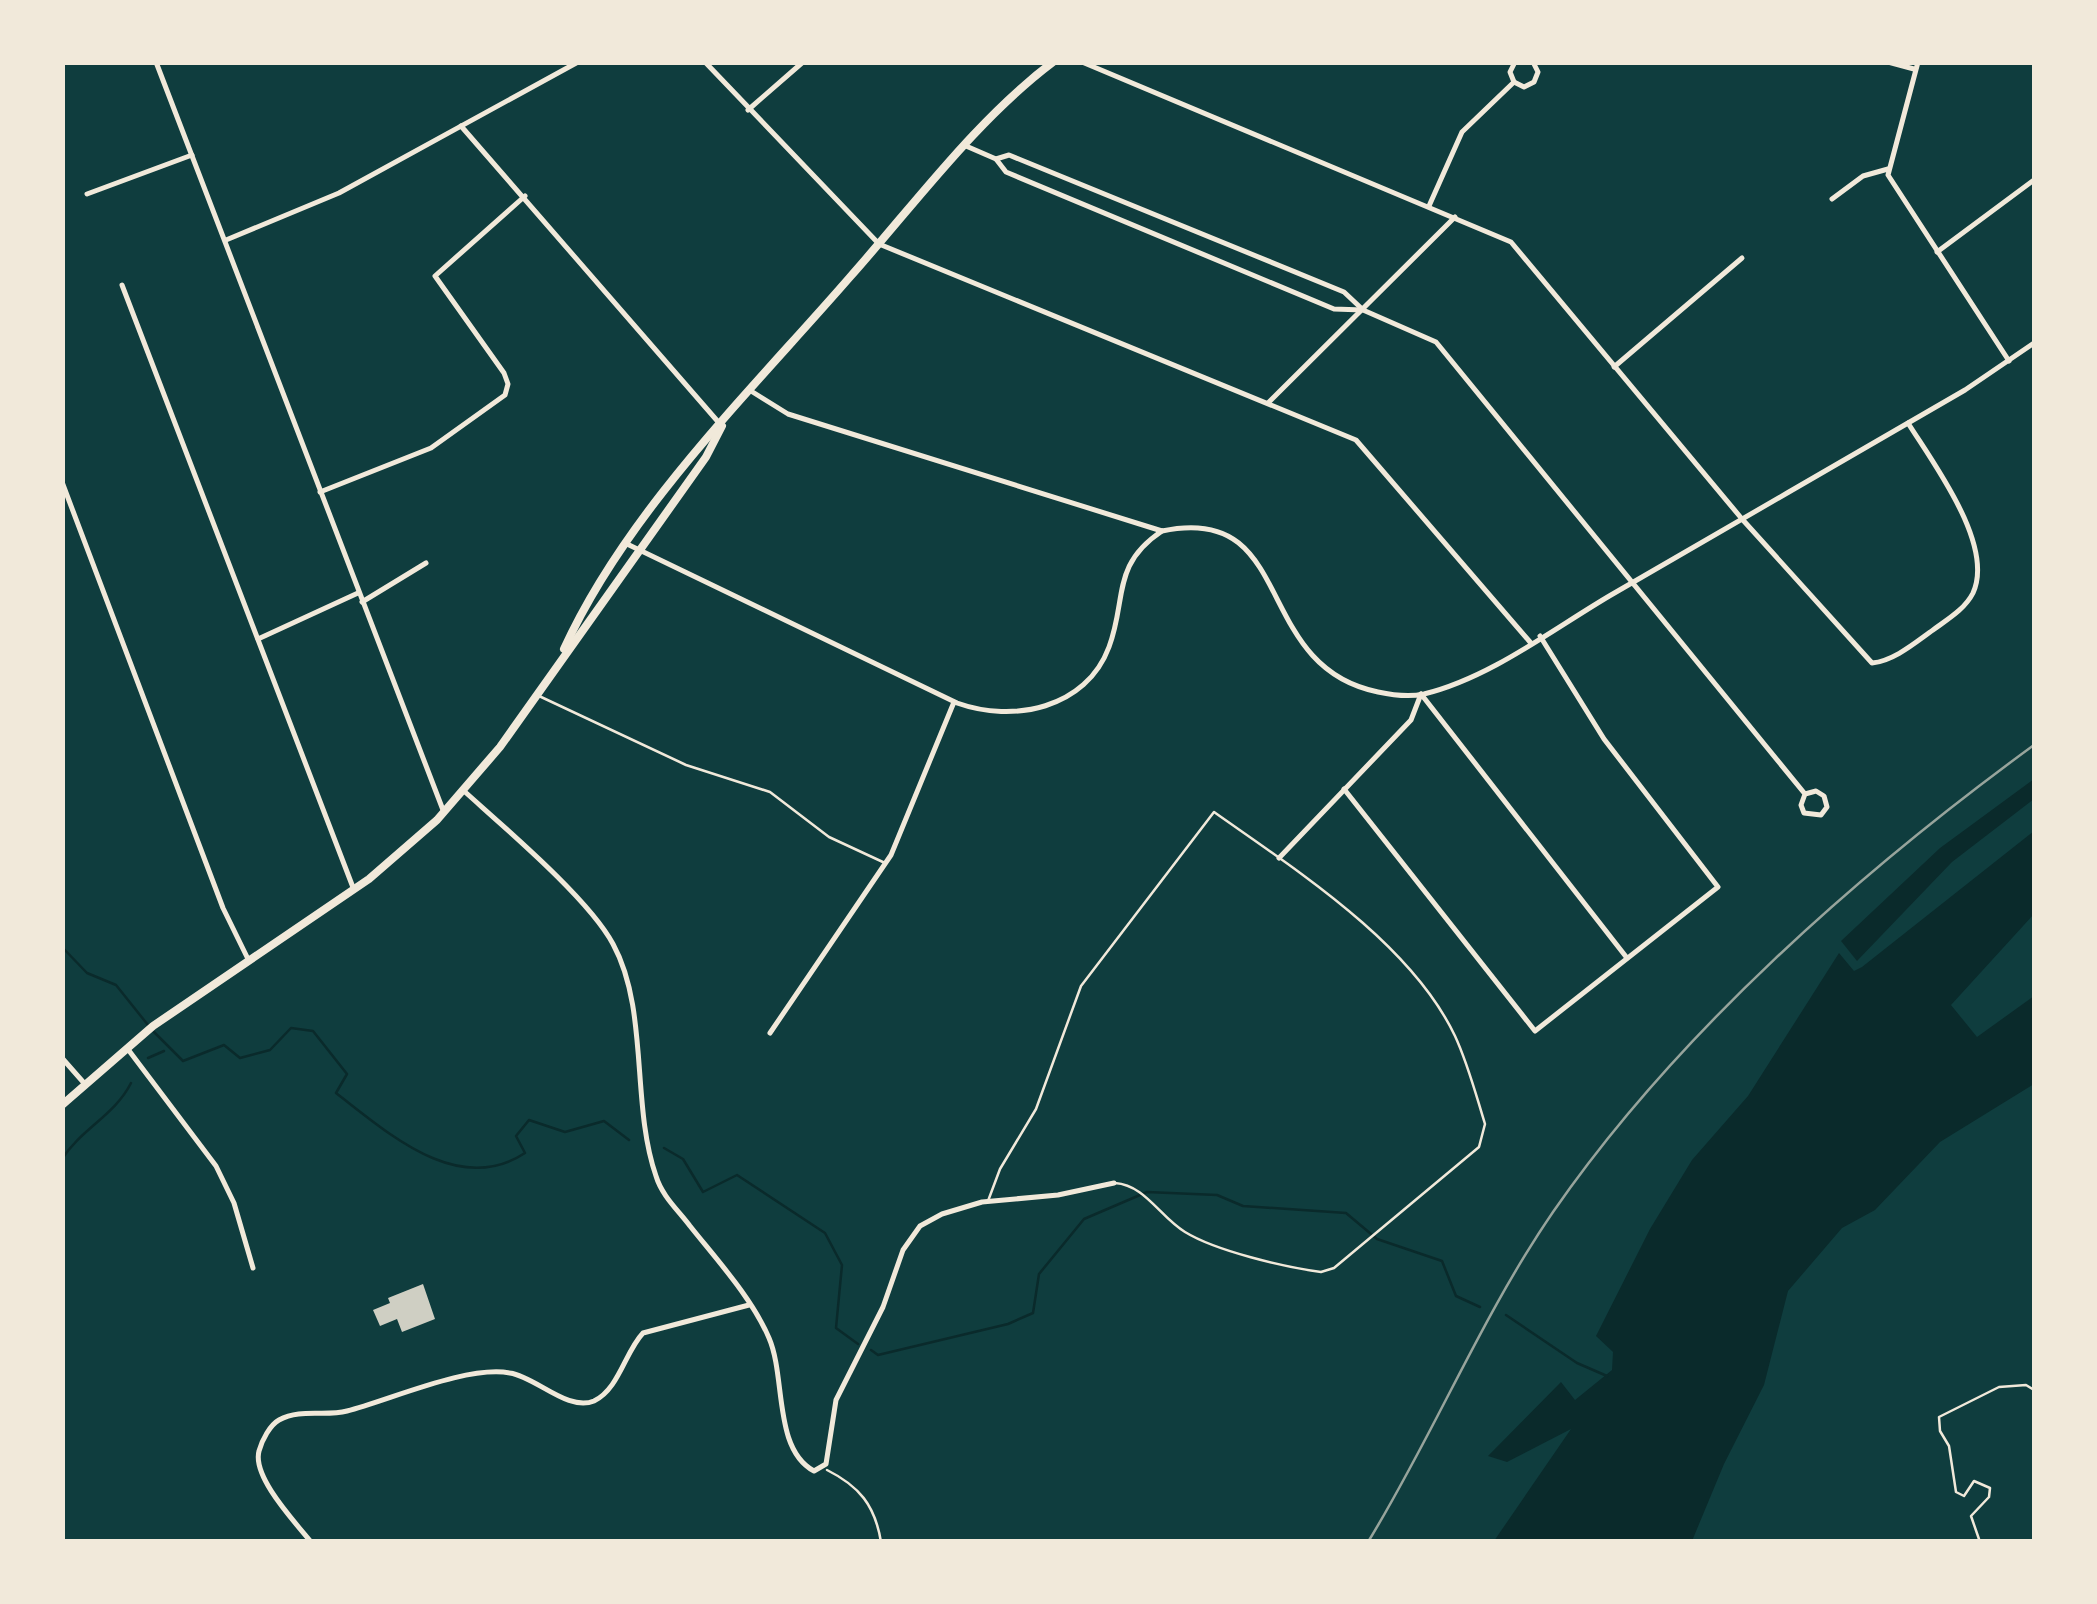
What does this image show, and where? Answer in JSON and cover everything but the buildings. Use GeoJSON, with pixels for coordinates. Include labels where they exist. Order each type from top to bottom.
{"type":"FeatureCollection","features":[{"type":"Feature","properties":{"kind":"main road"},"geometry":{"type":"LineString","coordinates":[[1032,76],[1036,62]]}},
{"type":"Feature","properties":{"kind":"main road"},"geometry":{"type":"LineString","coordinates":[[62,1104],[150,1028],[398,857],[464,792],[640,550],[722,426],[966,146],[1032,76],[1054,62]]}},
{"type":"Feature","properties":{"kind":"main road"},"geometry":{"type":"LineString","coordinates":[[558,662],[586,602],[695,452],[722,426]]}},
{"type":"Feature","properties":{"kind":"street"},"geometry":{"type":"LineString","coordinates":[[156,62],[444,813]]}},
{"type":"Feature","properties":{"kind":"street"},"geometry":{"type":"LineString","coordinates":[[226,240],[339,192],[578,62]]}},
{"type":"Feature","properties":{"kind":"street"},"geometry":{"type":"LineString","coordinates":[[705,62],[880,244],[1360,443],[1530,642]]}},
{"type":"Feature","properties":{"kind":"street"},"geometry":{"type":"LineString","coordinates":[[748,110],[802,62]]}},
{"type":"Feature","properties":{"kind":"street"},"geometry":{"type":"LineString","coordinates":[[1082,62],[1512,242],[1742,519],[1868,660],[1877,663],[1964,606],[1978,574],[1968,530],[1908,423]]}},
{"type":"Feature","properties":{"kind":"street"},"geometry":{"type":"LineString","coordinates":[[1515,62],[1510,72],[1514,82],[1526,87],[1534,82],[1538,72],[1534,62]]}},
{"type":"Feature","properties":{"kind":"street"},"geometry":{"type":"LineString","coordinates":[[1888,62],[1917,66],[1888,169],[1892,184],[2010,361]]}},
{"type":"Feature","properties":{"kind":"street"},"geometry":{"type":"LineString","coordinates":[[1429,206],[1462,132],[1514,82]]}},
{"type":"Feature","properties":{"kind":"street"},"geometry":{"type":"LineString","coordinates":[[461,126],[722,426]]}},
{"type":"Feature","properties":{"kind":"street"},"geometry":{"type":"LineString","coordinates":[[966,146],[996,159],[1006,172],[1334,309],[1363,310],[1428,336],[1446,350],[1806,794],[1803,811],[1820,816],[1826,807],[1825,798],[1816,791],[1806,794]]}},
{"type":"Feature","properties":{"kind":"street"},"geometry":{"type":"LineString","coordinates":[[87,194],[192,155]]}},
{"type":"Feature","properties":{"kind":"street"},"geometry":{"type":"LineString","coordinates":[[996,159],[1009,155],[1344,292],[1363,310]]}},
{"type":"Feature","properties":{"kind":"street"},"geometry":{"type":"LineString","coordinates":[[1832,198],[1863,176],[1888,169]]}},
{"type":"Feature","properties":{"kind":"street"},"geometry":{"type":"LineString","coordinates":[[1937,252],[2034,180]]}},
{"type":"Feature","properties":{"kind":"street"},"geometry":{"type":"LineString","coordinates":[[320,492],[431,448],[488,409],[508,390],[504,373],[435,276],[525,196]]}},
{"type":"Feature","properties":{"kind":"street"},"geometry":{"type":"LineString","coordinates":[[1110,215],[1117,199]]}},
{"type":"Feature","properties":{"kind":"street"},"geometry":{"type":"LineString","coordinates":[[1268,403],[1456,217]]}},
{"type":"Feature","properties":{"kind":"street"},"geometry":{"type":"LineString","coordinates":[[1224,263],[1231,246]]}},
{"type":"Feature","properties":{"kind":"street"},"geometry":{"type":"LineString","coordinates":[[1614,367],[1742,258]]}},
{"type":"Feature","properties":{"kind":"street"},"geometry":{"type":"LineString","coordinates":[[122,285],[354,890]]}},
{"type":"Feature","properties":{"kind":"street"},"geometry":{"type":"LineString","coordinates":[[751,391],[788,414],[1162,531],[1210,529],[1238,540],[1261,565],[1292,632],[1322,665],[1377,692],[1421,694],[1468,676],[1530,642],[1908,423],[2010,361],[2034,342]]}},
{"type":"Feature","properties":{"kind":"street"},"geometry":{"type":"LineString","coordinates":[[62,482],[217,892],[248,960]]}},
{"type":"Feature","properties":{"kind":"street"},"geometry":{"type":"LineString","coordinates":[[627,544],[954,702],[1009,713],[1043,708],[1070,695],[1107,653],[1128,566],[1162,531]]}},
{"type":"Feature","properties":{"kind":"street"},"geometry":{"type":"LineString","coordinates":[[362,602],[426,563]]}},
{"type":"Feature","properties":{"kind":"street"},"geometry":{"type":"LineString","coordinates":[[258,639],[358,593]]}},
{"type":"Feature","properties":{"kind":"street"},"geometry":{"type":"LineString","coordinates":[[1344,788],[1535,1031],[1718,887],[1604,739],[1540,636]]}},
{"type":"Feature","properties":{"kind":"street"},"geometry":{"type":"LineString","coordinates":[[1279,858],[1411,720],[1421,694]]}},
{"type":"Feature","properties":{"kind":"street"},"geometry":{"type":"LineString","coordinates":[[1421,694],[1627,958]]}},
{"type":"Feature","properties":{"kind":"street"},"geometry":{"type":"LineString","coordinates":[[770,1033],[886,863],[954,702]]}},
{"type":"Feature","properties":{"kind":"street"},"geometry":{"type":"LineString","coordinates":[[464,792],[591,914],[616,948],[626,983],[645,1128],[656,1180],[760,1320],[778,1362],[794,1452],[803,1464],[814,1470],[821,1468],[829,1457],[834,1406],[883,1307],[908,1241],[934,1217],[987,1202],[1114,1183]]}},
{"type":"Feature","properties":{"kind":"street"},"geometry":{"type":"LineString","coordinates":[[126,1048],[216,1166],[234,1203],[253,1268]]}},
{"type":"Feature","properties":{"kind":"street"},"geometry":{"type":"LineString","coordinates":[[62,1058],[84,1083]]}},
{"type":"Feature","properties":{"kind":"street"},"geometry":{"type":"LineString","coordinates":[[311,1542],[274,1496],[260,1468],[259,1450],[270,1426],[283,1418],[342,1413],[489,1371],[530,1378],[575,1402],[594,1401],[610,1387],[642,1333],[748,1305]]}},
{"type":"Feature","properties":{"kind":"lane"},"geometry":{"type":"LineString","coordinates":[[536,694],[686,765],[770,792],[828,837],[886,863]]}},
{"type":"Feature","properties":{"kind":"lane"},"geometry":{"type":"LineString","coordinates":[[987,1202],[1000,1170],[1036,1109],[1082,986],[1214,812],[1279,858],[1401,956],[1453,1033],[1485,1124],[1479,1147],[1334,1268],[1302,1269],[1200,1239],[1137,1190],[1114,1183]]}},
{"type":"Feature","properties":{"kind":"path"},"geometry":{"type":"LineString","coordinates":[[1980,1542],[1971,1516],[1989,1497],[1990,1488],[1974,1481],[1964,1496],[1956,1492],[1949,1446],[1940,1432],[1938,1417],[1998,1387],[2026,1385],[2034,1390]]}},
{"type":"Feature","properties":{"kind":"path"},"geometry":{"type":"LineString","coordinates":[[821,1468],[860,1492],[871,1506],[881,1542]]}},
{"type":"Feature","properties":{"kind":"water"},"geometry":{"type":"Polygon","coordinates":[[[2034,779],[2034,799],[1952,862],[1857,961],[1841,941],[1940,848],[2034,779]]]}},
{"type":"Feature","properties":{"kind":"water"},"geometry":{"type":"Polygon","coordinates":[[[2034,831],[2034,914],[1951,1005],[1977,1037],[2034,996],[2034,1084],[1940,1142],[1875,1210],[1842,1228],[1788,1291],[1764,1385],[1724,1464],[1692,1541],[1494,1541],[1571,1429],[1507,1462],[1488,1456],[1561,1382],[1575,1400],[1612,1370],[1613,1352],[1596,1336],[1650,1229],[1692,1160],[1748,1096],[1839,953],[1854,971],[1862,967],[2034,831]]]}},
{"type":"Feature","properties":{"kind":"waterway"},"geometry":{"type":"LineString","coordinates":[[62,947],[87,973],[116,985],[148,1025]]}},
{"type":"Feature","properties":{"kind":"waterway"},"geometry":{"type":"LineString","coordinates":[[153,1031],[183,1061],[224,1045],[240,1058],[270,1050],[291,1028],[313,1031],[347,1074],[336,1093],[401,1141],[449,1164],[475,1168],[500,1165],[525,1153],[516,1136],[529,1120],[565,1132],[604,1121],[629,1140]]}},
{"type":"Feature","properties":{"kind":"waterway"},"geometry":{"type":"LineString","coordinates":[[148,1058],[164,1051]]}},
{"type":"Feature","properties":{"kind":"waterway"},"geometry":{"type":"LineString","coordinates":[[62,1159],[116,1104],[131,1083]]}},
{"type":"Feature","properties":{"kind":"waterway"},"geometry":{"type":"LineString","coordinates":[[664,1148],[683,1159],[703,1192],[737,1175],[825,1233],[842,1265],[836,1328],[858,1344]]}},
{"type":"Feature","properties":{"kind":"waterway"},"geometry":{"type":"LineString","coordinates":[[871,1350],[878,1355],[1008,1324],[1033,1313],[1039,1274],[1084,1219],[1147,1192],[1217,1195],[1243,1206],[1346,1213],[1377,1239],[1442,1261],[1456,1296],[1480,1307]]}},
{"type":"Feature","properties":{"kind":"waterway"},"geometry":{"type":"LineString","coordinates":[[1506,1315],[1577,1363],[1607,1376]]}},
{"type":"Feature","properties":{"kind":"railway"},"geometry":{"type":"LineString","coordinates":[[1368,1542],[1527,1252],[1602,1146],[1713,1020],[1774,959],[1903,847],[2034,745]]}}]}
